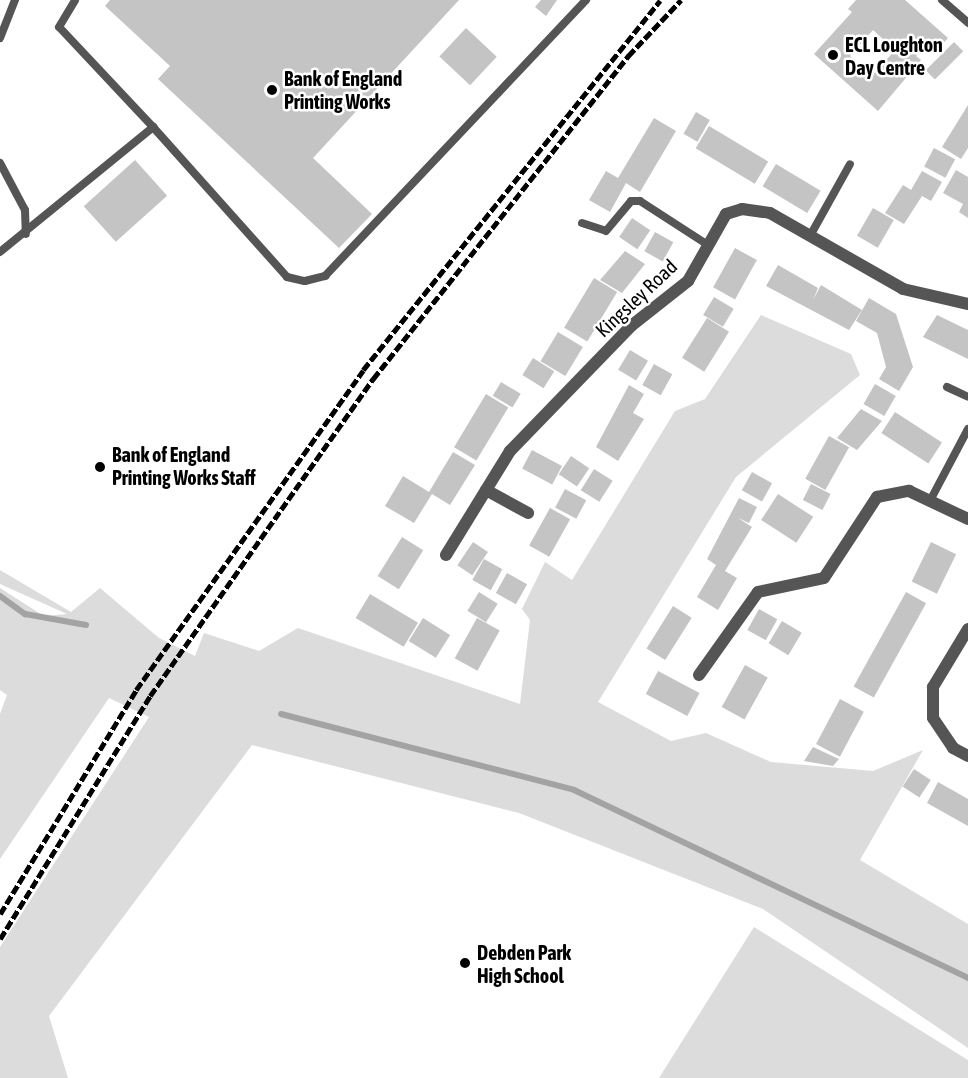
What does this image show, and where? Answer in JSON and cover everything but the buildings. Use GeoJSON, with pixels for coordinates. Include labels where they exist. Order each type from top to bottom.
{"type":"FeatureCollection","features":[{"type":"Feature","properties":{"kind":"street","name":"Kingsley Road"},"geometry":{"type":"LineString","coordinates":[[446,555],[510,451],[631,326],[688,281],[726,214],[742,208],[770,213],[903,289],[968,304]]}},
{"type":"Feature","properties":{"kind":"street"},"geometry":{"type":"LineString","coordinates":[[486,490],[528,513]]}},
{"type":"Feature","properties":{"kind":"street"},"geometry":{"type":"LineString","coordinates":[[699,675],[758,592],[824,578],[877,497],[909,491],[932,497],[968,519]]}},
{"type":"Feature","properties":{"kind":"street"},"geometry":{"type":"LineString","coordinates":[[968,629],[933,687],[933,718],[953,748],[968,756]]}},
{"type":"Feature","properties":{"kind":"lane"},"geometry":{"type":"LineString","coordinates":[[1,32],[15,0]]}},
{"type":"Feature","properties":{"kind":"lane"},"geometry":{"type":"LineString","coordinates":[[75,0],[59,27],[153,127],[287,277],[305,281],[325,276],[586,0]]}},
{"type":"Feature","properties":{"kind":"lane"},"geometry":{"type":"LineString","coordinates":[[942,0],[968,23]]}},
{"type":"Feature","properties":{"kind":"lane"},"geometry":{"type":"LineString","coordinates":[[0,252],[26,234],[153,127]]}},
{"type":"Feature","properties":{"kind":"lane"},"geometry":{"type":"LineString","coordinates":[[0,163],[25,210],[26,234]]}},
{"type":"Feature","properties":{"kind":"lane"},"geometry":{"type":"LineString","coordinates":[[810,236],[850,164]]}},
{"type":"Feature","properties":{"kind":"lane"},"geometry":{"type":"LineString","coordinates":[[582,223],[606,231],[631,201],[640,201],[708,245]]}},
{"type":"Feature","properties":{"kind":"lane"},"geometry":{"type":"LineString","coordinates":[[947,387],[968,397]]}},
{"type":"Feature","properties":{"kind":"lane"},"geometry":{"type":"LineString","coordinates":[[932,497],[968,429]]}},
{"type":"Feature","properties":{"kind":"shaded area"},"geometry":{"type":"Polygon","coordinates":[[[761,315],[851,354],[860,375],[736,477],[598,702],[671,741],[706,733],[771,762],[873,771],[923,750],[860,860],[968,924],[968,1048],[763,909],[519,813],[252,745],[49,1016],[68,1078],[0,1078],[0,947],[149,717],[109,698],[0,859],[0,714],[7,695],[0,690],[0,588],[44,616],[67,614],[0,584],[0,570],[71,612],[100,588],[159,638],[195,656],[204,633],[259,651],[298,628],[520,704],[530,620],[522,609],[545,562],[572,580],[675,411],[705,399],[761,315]]]}},
{"type":"Feature","properties":{"kind":"shaded area"},"geometry":{"type":"Polygon","coordinates":[[[754,927],[968,1060],[968,1078],[659,1078],[754,927]]]}},
{"type":"Feature","properties":{"kind":"waterway"},"geometry":{"type":"LineString","coordinates":[[0,596],[25,614],[86,625]]}},
{"type":"Feature","properties":{"kind":"waterway"},"geometry":{"type":"LineString","coordinates":[[281,714],[574,790],[968,978]]}},
{"type":"Feature","properties":{"kind":"railway"},"geometry":{"type":"LineString","coordinates":[[0,914],[136,690],[363,370],[660,0]]}},
{"type":"Feature","properties":{"kind":"railway"},"geometry":{"type":"LineString","coordinates":[[0,939],[150,696],[373,379],[628,56],[681,0]]}},
{"type":"Feature","properties":{"kind":"place","name":"ECL Loughton Day Centre"},"geometry":{"type":"Point","coordinates":[833,55]}},
{"type":"Feature","properties":{"kind":"place","name":"Bank of England Printing Works"},"geometry":{"type":"Point","coordinates":[272,90]}},
{"type":"Feature","properties":{"kind":"place","name":"Bank of England Printing Works Staff"},"geometry":{"type":"Point","coordinates":[100,467]}},
{"type":"Feature","properties":{"kind":"place","name":"Debden Park High School"},"geometry":{"type":"Point","coordinates":[465,963]}}]}
